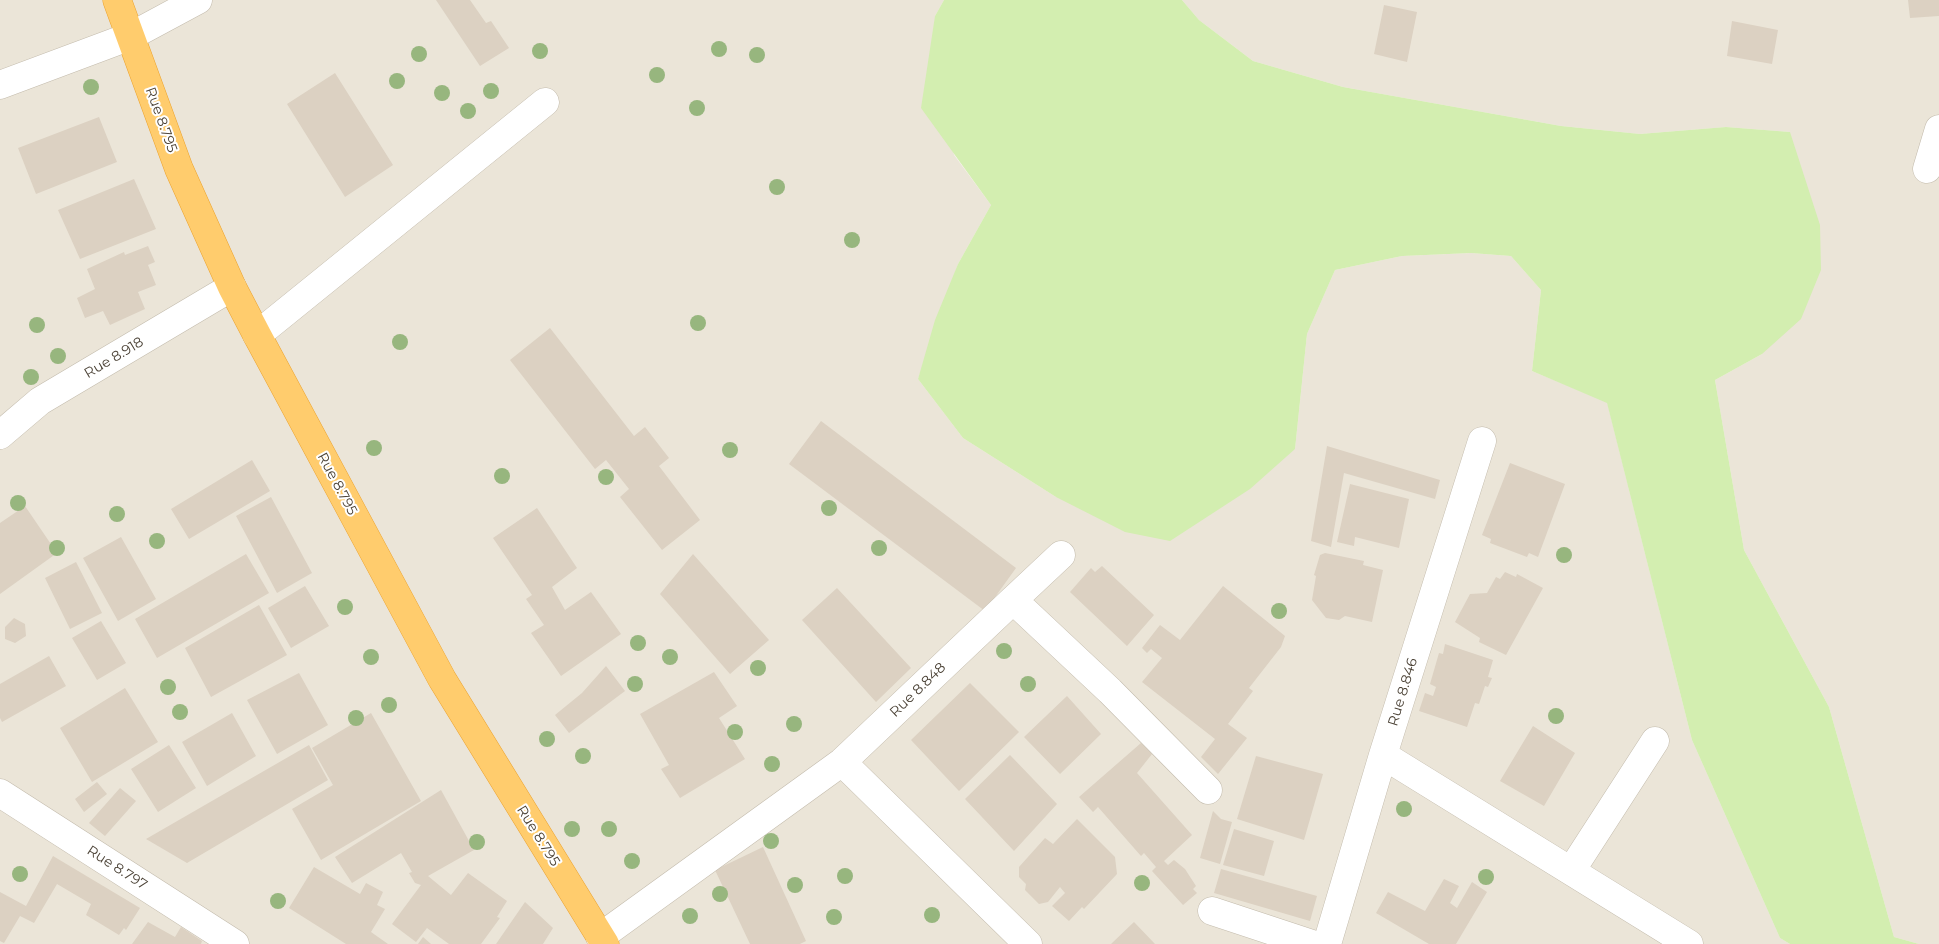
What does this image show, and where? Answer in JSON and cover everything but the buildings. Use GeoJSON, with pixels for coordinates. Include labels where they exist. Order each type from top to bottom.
{"type":"FeatureCollection","features":[{"type":"Feature","properties":{"kind":"highway","name":"Rue 8.795"},"geometry":{"type":"LineString","coordinates":[[117,0],[179,169],[232,287],[442,679],[603,941]]}},
{"type":"Feature","properties":{"kind":"street"},"geometry":{"type":"LineString","coordinates":[[0,85],[130,36],[198,0]]}},
{"type":"Feature","properties":{"kind":"street"},"geometry":{"type":"LineString","coordinates":[[257,335],[544,102]]}},
{"type":"Feature","properties":{"kind":"street"},"geometry":{"type":"LineString","coordinates":[[1927,169],[1939,129]]}},
{"type":"Feature","properties":{"kind":"street","name":"Rue 8.918"},"geometry":{"type":"LineString","coordinates":[[0,435],[40,401],[232,287]]}},
{"type":"Feature","properties":{"kind":"street","name":"Rue 8.846"},"geometry":{"type":"LineString","coordinates":[[1327,944],[1383,755],[1482,441]]}},
{"type":"Feature","properties":{"kind":"street","name":"Rue 8.848"},"geometry":{"type":"LineString","coordinates":[[603,941],[842,762],[1061,555]]}},
{"type":"Feature","properties":{"kind":"street"},"geometry":{"type":"LineString","coordinates":[[1013,600],[1110,691],[1208,790]]}},
{"type":"Feature","properties":{"kind":"street"},"geometry":{"type":"LineString","coordinates":[[1571,871],[1655,740]]}},
{"type":"Feature","properties":{"kind":"street"},"geometry":{"type":"LineString","coordinates":[[1383,755],[1688,944]]}},
{"type":"Feature","properties":{"kind":"street"},"geometry":{"type":"LineString","coordinates":[[842,762],[1028,944]]}},
{"type":"Feature","properties":{"kind":"street","name":"Rue 8.797"},"geometry":{"type":"LineString","coordinates":[[0,793],[235,944]]}},
{"type":"Feature","properties":{"kind":"street"},"geometry":{"type":"LineString","coordinates":[[1212,911],[1312,944]]}},
{"type":"Feature","properties":{"kind":"shaded area"},"geometry":{"type":"Polygon","coordinates":[[[0,0],[944,0],[935,16],[954,155],[991,205],[958,264],[918,379],[963,438],[1056,497],[1295,449],[1307,334],[1335,270],[1402,256],[1471,253],[1511,256],[1541,290],[1532,371],[1607,402],[1692,740],[1780,938],[1790,944],[0,944],[0,0]]]}},
{"type":"Feature","properties":{"kind":"shaded area"},"geometry":{"type":"Polygon","coordinates":[[[1182,0],[1939,0],[1939,944],[1919,944],[1894,937],[1829,707],[1744,550],[1715,380],[1762,354],[1790,132],[1726,127],[1640,134],[1561,126],[1343,87],[1253,61],[1199,20],[1182,0]]]}},
{"type":"Feature","properties":{"kind":"green space"},"geometry":{"type":"Polygon","coordinates":[[[944,0],[1182,0],[1199,20],[1253,61],[1343,87],[1561,126],[1640,134],[1726,127],[1790,132],[1820,225],[1821,270],[1801,319],[1762,354],[1715,380],[1744,550],[1829,707],[1894,937],[1919,944],[1790,944],[1780,938],[1692,740],[1607,403],[1532,371],[1541,290],[1511,256],[1471,253],[1402,256],[1335,270],[1307,334],[1295,449],[1250,489],[1170,541],[1125,532],[1056,497],[963,438],[918,379],[935,320],[958,264],[991,205],[921,108],[935,16],[944,0]]]}}]}
